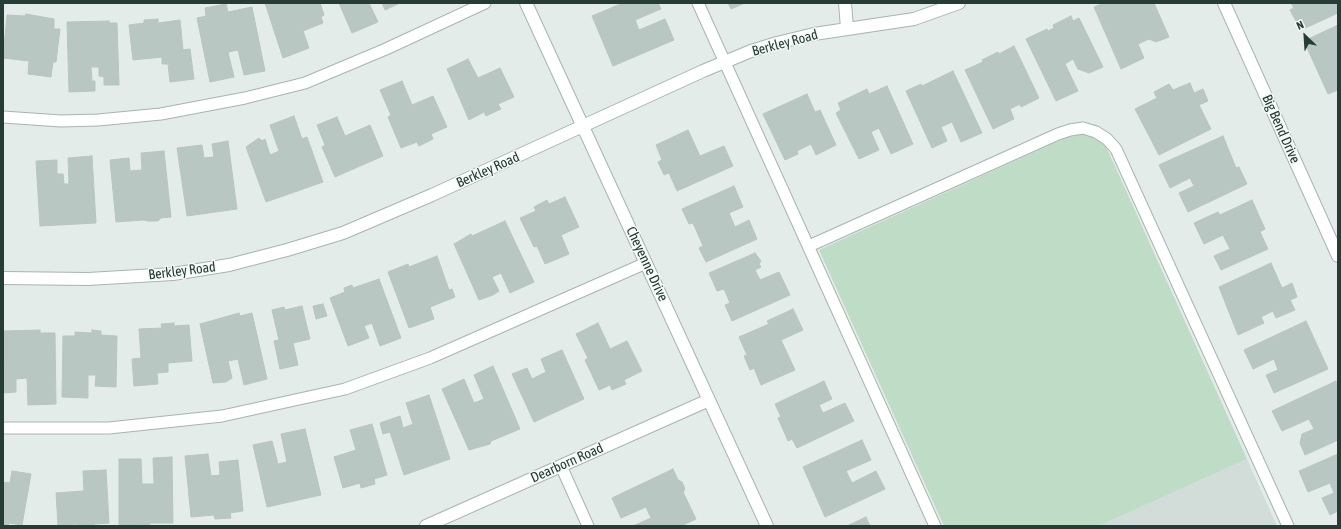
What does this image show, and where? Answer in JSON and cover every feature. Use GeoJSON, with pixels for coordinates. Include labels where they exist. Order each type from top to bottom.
{"type":"FeatureCollection","features":[{"type":"Feature","properties":{"kind":"street","name":"Cheyenne Drive"},"geometry":{"type":"LineString","coordinates":[[526,3],[767,526]]}},
{"type":"Feature","properties":{"kind":"street"},"geometry":{"type":"LineString","coordinates":[[845,3],[847,28]]}},
{"type":"Feature","properties":{"kind":"street","name":"Berkley Road"},"geometry":{"type":"LineString","coordinates":[[3,278],[88,279],[173,274],[228,265],[287,250],[343,233],[583,127],[725,62],[777,43],[847,28],[914,19],[959,3]]}},
{"type":"Feature","properties":{"kind":"street","name":"Big Bend Drive"},"geometry":{"type":"LineString","coordinates":[[1224,3],[1338,256]]}},
{"type":"Feature","properties":{"kind":"street","name":"Dearborn Road"},"geometry":{"type":"LineString","coordinates":[[426,526],[709,400]]}},
{"type":"Feature","properties":{"kind":"lane"},"geometry":{"type":"LineString","coordinates":[[3,117],[61,121],[98,120],[162,114],[245,98],[305,83],[386,49],[485,3]]}},
{"type":"Feature","properties":{"kind":"lane"},"geometry":{"type":"LineString","coordinates":[[698,3],[935,526]]}},
{"type":"Feature","properties":{"kind":"lane"},"geometry":{"type":"LineString","coordinates":[[808,246],[1058,134],[1083,128],[1096,132],[1107,138],[1116,149],[1288,526]]}},
{"type":"Feature","properties":{"kind":"lane"},"geometry":{"type":"LineString","coordinates":[[3,428],[109,428],[222,416],[345,389],[430,358],[646,263]]}},
{"type":"Feature","properties":{"kind":"lane"},"geometry":{"type":"LineString","coordinates":[[561,466],[588,526]]}},
{"type":"Feature","properties":{"kind":"shaded area"},"geometry":{"type":"Polygon","coordinates":[[[1247,459],[1277,526],[1099,526],[1247,459]]]}},
{"type":"Feature","properties":{"kind":"green space"},"geometry":{"type":"Polygon","coordinates":[[[1096,124],[1247,459],[1099,526],[944,526],[819,250],[1096,124]]]}},
{"type":"Feature","properties":{"kind":"building"},"geometry":{"type":"Polygon","coordinates":[[[265,3],[320,3],[324,15],[321,17],[323,23],[303,31],[309,48],[283,58],[265,3]]]}},
{"type":"Feature","properties":{"kind":"building"},"geometry":{"type":"Polygon","coordinates":[[[339,3],[369,3],[378,22],[352,33],[339,3]]]}},
{"type":"Feature","properties":{"kind":"building"},"geometry":{"type":"Polygon","coordinates":[[[382,3],[400,3],[385,10],[382,3]]]}},
{"type":"Feature","properties":{"kind":"building"},"geometry":{"type":"Polygon","coordinates":[[[623,3],[658,3],[661,9],[635,20],[639,30],[665,19],[674,40],[613,66],[592,16],[623,3]]]}},
{"type":"Feature","properties":{"kind":"building"},"geometry":{"type":"Polygon","coordinates":[[[728,3],[745,3],[731,9],[728,3]]]}},
{"type":"Feature","properties":{"kind":"building"},"geometry":{"type":"Polygon","coordinates":[[[1104,3],[1154,3],[1169,37],[1156,42],[1149,39],[1138,44],[1144,58],[1121,69],[1094,7],[1104,3]]]}},
{"type":"Feature","properties":{"kind":"building"},"geometry":{"type":"Polygon","coordinates":[[[1291,3],[1338,3],[1338,13],[1301,30],[1290,10],[1294,8],[1291,3]]]}},
{"type":"Feature","properties":{"kind":"building"},"geometry":{"type":"Polygon","coordinates":[[[226,4],[228,12],[252,7],[265,71],[244,75],[238,50],[228,52],[234,77],[210,82],[197,18],[206,16],[205,8],[226,4]]]}},
{"type":"Feature","properties":{"kind":"building"},"geometry":{"type":"Polygon","coordinates":[[[26,14],[54,19],[54,29],[60,29],[56,62],[53,62],[51,77],[28,74],[29,61],[3,58],[7,15],[25,16],[26,14]]]}},
{"type":"Feature","properties":{"kind":"building"},"geometry":{"type":"Polygon","coordinates":[[[1071,16],[1073,21],[1079,18],[1103,67],[1089,73],[1078,69],[1073,59],[1065,64],[1078,91],[1056,101],[1026,39],[1047,29],[1048,31],[1054,28],[1053,25],[1071,16]]]}},
{"type":"Feature","properties":{"kind":"building"},"geometry":{"type":"Polygon","coordinates":[[[158,19],[158,23],[180,20],[183,50],[190,49],[194,79],[170,82],[168,64],[162,64],[162,57],[133,60],[129,25],[144,23],[144,20],[158,19]]]}},
{"type":"Feature","properties":{"kind":"building"},"geometry":{"type":"Polygon","coordinates":[[[109,21],[109,23],[117,23],[119,85],[104,85],[104,77],[99,76],[99,67],[91,67],[92,81],[95,81],[95,91],[69,92],[67,22],[109,21]]]}},
{"type":"Feature","properties":{"kind":"building"},"geometry":{"type":"Polygon","coordinates":[[[1338,25],[1338,90],[1328,94],[1304,41],[1338,25]]]}},
{"type":"Feature","properties":{"kind":"building"},"geometry":{"type":"Polygon","coordinates":[[[1014,46],[1039,98],[1021,107],[1020,104],[1010,109],[1014,119],[993,129],[965,70],[983,62],[982,60],[998,52],[999,54],[1014,46]]]}},
{"type":"Feature","properties":{"kind":"building"},"geometry":{"type":"Polygon","coordinates":[[[468,59],[478,78],[500,68],[514,97],[498,104],[501,109],[486,116],[484,112],[469,120],[447,69],[468,59]]]}},
{"type":"Feature","properties":{"kind":"building"},"geometry":{"type":"Polygon","coordinates":[[[953,71],[982,133],[961,142],[952,122],[941,127],[947,141],[932,148],[906,91],[921,84],[922,86],[953,71]]]}},
{"type":"Feature","properties":{"kind":"building"},"geometry":{"type":"Polygon","coordinates":[[[402,81],[412,105],[433,96],[447,127],[431,134],[433,139],[419,146],[417,142],[401,148],[388,117],[391,115],[380,90],[402,81]]]}},
{"type":"Feature","properties":{"kind":"building"},"geometry":{"type":"Polygon","coordinates":[[[1190,83],[1194,93],[1203,89],[1208,101],[1199,105],[1211,129],[1159,155],[1135,109],[1157,98],[1154,92],[1169,84],[1173,90],[1190,83]]]}},
{"type":"Feature","properties":{"kind":"building"},"geometry":{"type":"Polygon","coordinates":[[[887,86],[913,144],[891,154],[879,128],[871,132],[879,150],[859,159],[836,113],[841,110],[838,103],[867,89],[869,94],[887,86]]]}},
{"type":"Feature","properties":{"kind":"building"},"geometry":{"type":"Polygon","coordinates":[[[807,94],[815,112],[820,110],[836,145],[816,155],[811,144],[797,151],[798,154],[785,160],[763,114],[807,94]]]}},
{"type":"Feature","properties":{"kind":"building"},"geometry":{"type":"Polygon","coordinates":[[[294,116],[302,139],[307,137],[323,182],[266,202],[246,147],[259,138],[262,141],[265,139],[270,155],[279,151],[270,125],[294,116]]]}},
{"type":"Feature","properties":{"kind":"building"},"geometry":{"type":"Polygon","coordinates":[[[337,117],[345,136],[370,125],[383,156],[335,177],[322,147],[325,145],[317,125],[337,117]]]}},
{"type":"Feature","properties":{"kind":"building"},"geometry":{"type":"Polygon","coordinates":[[[688,130],[700,156],[724,146],[733,166],[677,191],[669,173],[664,175],[658,162],[662,160],[656,145],[688,130]]]}},
{"type":"Feature","properties":{"kind":"building"},"geometry":{"type":"Polygon","coordinates":[[[1223,136],[1236,168],[1239,167],[1247,184],[1188,212],[1179,193],[1194,186],[1190,178],[1170,188],[1159,165],[1223,136]]]}},
{"type":"Feature","properties":{"kind":"building"},"geometry":{"type":"Polygon","coordinates":[[[228,141],[237,209],[187,216],[177,148],[202,145],[204,158],[214,157],[212,144],[228,141]]]}},
{"type":"Feature","properties":{"kind":"building"},"geometry":{"type":"Polygon","coordinates":[[[164,151],[171,217],[161,218],[158,221],[144,220],[116,222],[110,160],[129,158],[130,171],[142,170],[141,153],[164,151]]]}},
{"type":"Feature","properties":{"kind":"building"},"geometry":{"type":"Polygon","coordinates":[[[92,156],[96,223],[40,226],[36,161],[57,160],[57,174],[63,174],[64,184],[69,184],[68,158],[92,156]]]}},
{"type":"Feature","properties":{"kind":"building"},"geometry":{"type":"Polygon","coordinates":[[[734,186],[743,207],[729,213],[735,227],[749,220],[757,239],[706,262],[699,248],[703,246],[693,223],[689,224],[682,209],[734,186]]]}},
{"type":"Feature","properties":{"kind":"building"},"geometry":{"type":"Polygon","coordinates":[[[565,197],[579,227],[561,235],[569,254],[545,264],[537,246],[534,247],[520,218],[536,211],[534,207],[547,200],[549,204],[565,197]]]}},
{"type":"Feature","properties":{"kind":"building"},"geometry":{"type":"Polygon","coordinates":[[[1252,200],[1265,229],[1260,232],[1268,249],[1221,270],[1214,256],[1230,249],[1223,235],[1204,244],[1194,223],[1218,212],[1220,215],[1252,200]]]}},
{"type":"Feature","properties":{"kind":"building"},"geometry":{"type":"Polygon","coordinates":[[[505,221],[534,282],[510,293],[501,273],[492,277],[499,291],[479,300],[454,244],[471,234],[472,236],[505,221]]]}},
{"type":"Feature","properties":{"kind":"building"},"geometry":{"type":"Polygon","coordinates":[[[755,253],[761,261],[759,264],[761,267],[755,270],[760,280],[779,272],[790,295],[732,321],[725,305],[730,303],[724,289],[717,291],[709,273],[755,253]]]}},
{"type":"Feature","properties":{"kind":"building"},"geometry":{"type":"Polygon","coordinates":[[[437,256],[449,290],[452,289],[455,297],[430,307],[434,319],[409,328],[388,272],[408,264],[409,267],[437,256]]]}},
{"type":"Feature","properties":{"kind":"building"},"geometry":{"type":"Polygon","coordinates":[[[1271,263],[1282,288],[1292,283],[1297,297],[1290,300],[1295,310],[1276,318],[1273,311],[1261,317],[1264,323],[1238,335],[1219,287],[1271,263]]]}},
{"type":"Feature","properties":{"kind":"building"},"geometry":{"type":"Polygon","coordinates":[[[379,279],[401,338],[380,346],[372,323],[364,326],[369,338],[348,346],[330,298],[345,292],[344,288],[352,285],[353,288],[379,279]]]}},
{"type":"Feature","properties":{"kind":"building"},"geometry":{"type":"Polygon","coordinates":[[[323,304],[327,316],[316,319],[313,306],[323,304]]]}},
{"type":"Feature","properties":{"kind":"building"},"geometry":{"type":"Polygon","coordinates":[[[302,306],[310,339],[293,343],[298,365],[280,369],[274,341],[279,340],[272,310],[284,307],[285,310],[302,306]]]}},
{"type":"Feature","properties":{"kind":"building"},"geometry":{"type":"Polygon","coordinates":[[[793,309],[803,330],[781,340],[795,370],[761,385],[754,368],[750,370],[744,356],[747,355],[739,337],[769,324],[767,321],[793,309]]]}},
{"type":"Feature","properties":{"kind":"building"},"geometry":{"type":"Polygon","coordinates":[[[239,313],[240,316],[252,313],[267,379],[244,385],[238,359],[228,361],[232,378],[226,382],[213,383],[200,324],[239,313]]]}},
{"type":"Feature","properties":{"kind":"building"},"geometry":{"type":"Polygon","coordinates":[[[1306,321],[1328,369],[1274,393],[1266,375],[1278,370],[1274,359],[1253,369],[1244,350],[1306,321]]]}},
{"type":"Feature","properties":{"kind":"building"},"geometry":{"type":"Polygon","coordinates":[[[174,323],[174,326],[189,325],[192,361],[168,363],[168,372],[157,373],[158,384],[134,386],[132,359],[141,358],[139,329],[162,328],[161,324],[174,323]]]}},
{"type":"Feature","properties":{"kind":"building"},"geometry":{"type":"Polygon","coordinates":[[[598,323],[610,349],[627,341],[642,371],[624,380],[626,384],[612,390],[610,385],[599,390],[585,360],[588,358],[576,334],[598,323]]]}},
{"type":"Feature","properties":{"kind":"building"},"geometry":{"type":"Polygon","coordinates":[[[40,330],[40,333],[55,333],[56,404],[28,405],[27,378],[16,379],[16,392],[3,393],[4,331],[40,330]]]}},
{"type":"Feature","properties":{"kind":"building"},"geometry":{"type":"Polygon","coordinates":[[[92,330],[101,331],[101,335],[117,336],[116,387],[95,386],[96,375],[88,375],[88,398],[62,397],[63,336],[75,336],[75,332],[92,333],[92,330]]]}},
{"type":"Feature","properties":{"kind":"building"},"geometry":{"type":"Polygon","coordinates":[[[562,350],[584,399],[534,422],[512,374],[527,368],[532,379],[546,372],[541,359],[562,350]]]}},
{"type":"Feature","properties":{"kind":"building"},"geometry":{"type":"Polygon","coordinates":[[[493,366],[520,429],[491,441],[490,444],[469,450],[442,389],[464,379],[474,403],[484,399],[474,375],[493,366]]]}},
{"type":"Feature","properties":{"kind":"building"},"geometry":{"type":"Polygon","coordinates":[[[824,381],[832,399],[819,405],[823,413],[845,403],[854,421],[797,448],[792,439],[788,441],[778,418],[781,417],[775,404],[824,381]]]}},
{"type":"Feature","properties":{"kind":"building"},"geometry":{"type":"Polygon","coordinates":[[[1336,381],[1338,386],[1338,440],[1305,455],[1300,443],[1302,434],[1314,429],[1309,419],[1282,431],[1272,411],[1336,381]]]}},
{"type":"Feature","properties":{"kind":"building"},"geometry":{"type":"Polygon","coordinates":[[[429,395],[450,459],[404,475],[390,432],[383,434],[380,423],[400,416],[403,428],[413,424],[406,403],[429,395]]]}},
{"type":"Feature","properties":{"kind":"building"},"geometry":{"type":"Polygon","coordinates":[[[372,424],[387,475],[374,479],[375,484],[361,488],[360,483],[343,488],[334,457],[356,450],[350,430],[372,424]]]}},
{"type":"Feature","properties":{"kind":"building"},"geometry":{"type":"Polygon","coordinates":[[[305,429],[321,495],[267,507],[253,445],[272,441],[278,464],[287,462],[281,434],[305,429]]]}},
{"type":"Feature","properties":{"kind":"building"},"geometry":{"type":"Polygon","coordinates":[[[862,440],[871,460],[846,471],[852,483],[876,471],[885,489],[825,517],[803,467],[862,440]]]}},
{"type":"Feature","properties":{"kind":"building"},"geometry":{"type":"Polygon","coordinates":[[[208,454],[211,476],[220,475],[219,462],[238,460],[243,511],[230,513],[231,518],[215,519],[214,515],[191,517],[185,456],[208,454]]]}},
{"type":"Feature","properties":{"kind":"building"},"geometry":{"type":"Polygon","coordinates":[[[1338,454],[1338,511],[1330,515],[1322,498],[1334,493],[1330,483],[1308,492],[1299,471],[1338,454]]]}},
{"type":"Feature","properties":{"kind":"building"},"geometry":{"type":"Polygon","coordinates":[[[172,457],[173,523],[150,523],[150,526],[119,525],[119,459],[141,459],[142,484],[154,484],[153,458],[172,457]]]}},
{"type":"Feature","properties":{"kind":"building"},"geometry":{"type":"Polygon","coordinates":[[[673,469],[678,480],[682,482],[685,489],[683,492],[696,519],[681,526],[633,526],[651,518],[646,507],[621,518],[612,498],[673,469]]]}},
{"type":"Feature","properties":{"kind":"building"},"geometry":{"type":"Polygon","coordinates":[[[106,470],[109,523],[94,524],[94,526],[77,526],[77,524],[58,525],[56,493],[84,491],[83,471],[106,470]]]}},
{"type":"Feature","properties":{"kind":"building"},"geometry":{"type":"Polygon","coordinates":[[[12,471],[31,474],[22,525],[9,523],[8,526],[3,526],[3,482],[10,483],[12,471]]]}},
{"type":"Feature","properties":{"kind":"building"},"geometry":{"type":"Polygon","coordinates":[[[866,517],[870,526],[847,526],[866,517]]]}}]}
